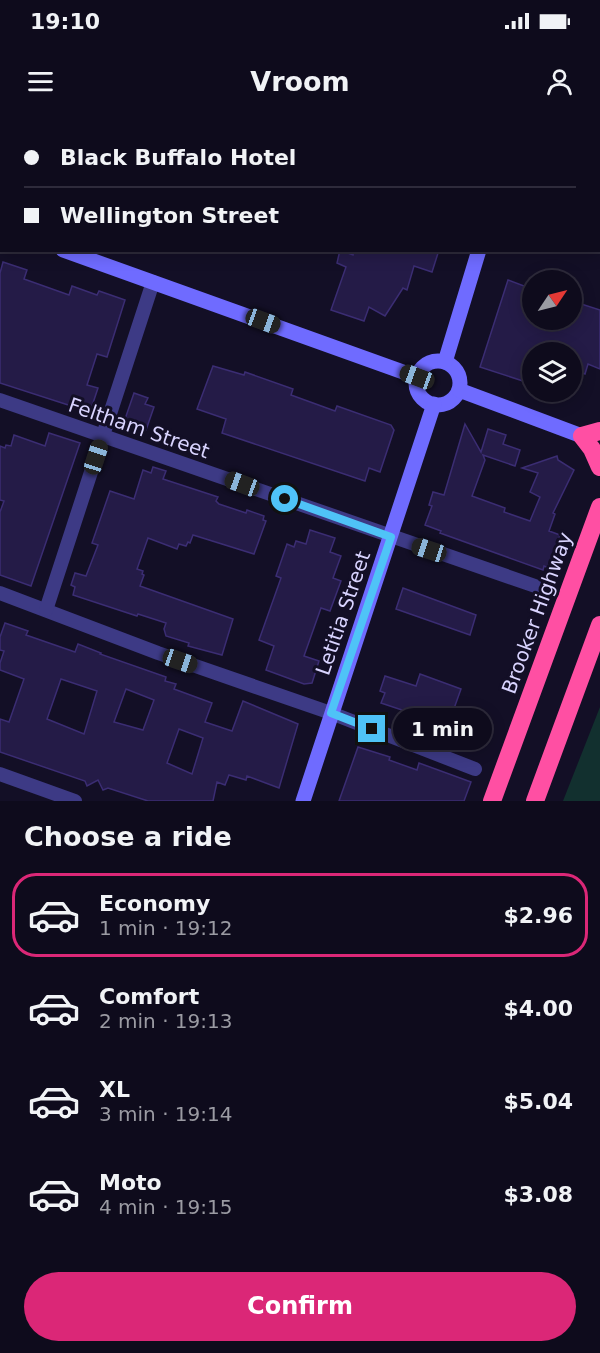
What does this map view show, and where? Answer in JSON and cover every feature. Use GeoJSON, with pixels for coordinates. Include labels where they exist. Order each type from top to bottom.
{"type":"FeatureCollection","features":[{"type":"Feature","properties":{"kind":"highway"},"geometry":{"type":"LineString","coordinates":[[600,431],[582,436],[592,449],[600,467]]}},
{"type":"Feature","properties":{"kind":"highway","name":"Brooker Highway"},"geometry":{"type":"LineString","coordinates":[[492,801],[600,507]]}},
{"type":"Feature","properties":{"kind":"highway"},"geometry":{"type":"LineString","coordinates":[[535,801],[600,625]]}},
{"type":"Feature","properties":{"kind":"street"},"geometry":{"type":"LineString","coordinates":[[69,252],[417,377]]}},
{"type":"Feature","properties":{"kind":"street"},"geometry":{"type":"LineString","coordinates":[[445,362],[478,252]]}},
{"type":"Feature","properties":{"kind":"street"},"geometry":{"type":"LineString","coordinates":[[46,610],[153,282]]}},
{"type":"Feature","properties":{"kind":"street"},"geometry":{"type":"LineString","coordinates":[[431,362],[445,362],[453,366],[458,373],[459,390],[449,402],[434,404],[426,401],[420,394],[416,386],[417,377],[420,370],[431,362]]}},
{"type":"Feature","properties":{"kind":"street"},"geometry":{"type":"LineString","coordinates":[[459,390],[582,436]]}},
{"type":"Feature","properties":{"kind":"street","name":"Feltham Street"},"geometry":{"type":"LineString","coordinates":[[0,400],[538,587]]}},
{"type":"Feature","properties":{"kind":"street","name":"Letitia Street"},"geometry":{"type":"LineString","coordinates":[[303,801],[434,404]]}},
{"type":"Feature","properties":{"kind":"street"},"geometry":{"type":"LineString","coordinates":[[0,593],[158,653],[331,713],[475,769]]}},
{"type":"Feature","properties":{"kind":"street"},"geometry":{"type":"LineString","coordinates":[[0,774],[75,801]]}},
{"type":"Feature","properties":{"kind":"green space"},"geometry":{"type":"Polygon","coordinates":[[[600,707],[600,801],[563,801],[600,707]]]}},
{"type":"Feature","properties":{"kind":"building"},"geometry":{"type":"Polygon","coordinates":[[[340,252],[353,255],[354,252],[438,252],[432,272],[414,266],[407,290],[403,288],[385,316],[369,307],[364,321],[331,310],[346,267],[337,263],[340,252]]]}},
{"type":"Feature","properties":{"kind":"building"},"geometry":{"type":"Polygon","coordinates":[[[3,262],[27,270],[24,279],[69,295],[72,286],[97,295],[99,291],[125,300],[107,357],[97,354],[87,385],[98,388],[90,412],[0,383],[0,273],[3,262]]]}},
{"type":"Feature","properties":{"kind":"building"},"geometry":{"type":"Polygon","coordinates":[[[508,280],[522,285],[522,330],[582,330],[582,304],[600,310],[600,369],[588,364],[585,374],[582,373],[582,342],[522,342],[522,381],[480,367],[508,280]]]}},
{"type":"Feature","properties":{"kind":"building"},"geometry":{"type":"Polygon","coordinates":[[[213,366],[244,375],[245,372],[293,389],[291,395],[335,411],[337,406],[391,425],[394,430],[380,472],[369,468],[365,481],[222,433],[226,419],[197,409],[213,366]]]}},
{"type":"Feature","properties":{"kind":"building"},"geometry":{"type":"Polygon","coordinates":[[[134,393],[148,398],[145,404],[154,407],[146,430],[124,422],[134,393]]]}},
{"type":"Feature","properties":{"kind":"building"},"geometry":{"type":"Polygon","coordinates":[[[465,424],[481,452],[488,429],[506,435],[503,444],[520,450],[515,466],[483,455],[485,460],[472,496],[505,508],[504,512],[530,521],[540,497],[530,492],[538,473],[522,468],[557,456],[558,460],[574,470],[553,513],[555,514],[549,531],[560,535],[549,568],[544,566],[543,570],[440,533],[441,531],[425,525],[432,506],[429,505],[433,492],[444,495],[465,424]]]}},
{"type":"Feature","properties":{"kind":"building"},"geometry":{"type":"Polygon","coordinates":[[[49,433],[80,443],[31,586],[0,575],[0,512],[4,501],[0,500],[0,446],[5,448],[6,445],[11,446],[14,435],[45,446],[49,433]]]}},
{"type":"Feature","properties":{"kind":"building"},"geometry":{"type":"Polygon","coordinates":[[[153,467],[166,471],[163,479],[218,497],[216,501],[219,504],[264,516],[263,520],[266,521],[254,554],[193,535],[190,543],[188,542],[186,546],[179,544],[177,549],[148,538],[137,569],[143,571],[144,575],[140,586],[233,619],[222,655],[188,646],[189,643],[166,636],[164,629],[166,623],[73,595],[75,587],[71,585],[75,573],[86,576],[98,545],[92,543],[110,491],[134,499],[143,470],[151,473],[153,467]]]}},
{"type":"Feature","properties":{"kind":"building"},"geometry":{"type":"Polygon","coordinates":[[[310,530],[335,538],[330,552],[341,556],[333,578],[341,581],[330,611],[321,608],[304,656],[319,661],[312,683],[304,684],[266,670],[274,646],[259,640],[281,578],[276,576],[287,544],[294,547],[296,541],[306,544],[310,530]]]}},
{"type":"Feature","properties":{"kind":"building"},"geometry":{"type":"Polygon","coordinates":[[[403,588],[476,615],[470,635],[396,609],[403,588]]]}},
{"type":"Feature","properties":{"kind":"building"},"geometry":{"type":"Polygon","coordinates":[[[5,623],[28,631],[26,635],[75,652],[78,644],[166,677],[165,681],[176,684],[174,689],[212,703],[205,722],[232,731],[243,701],[298,724],[279,788],[247,776],[246,780],[229,775],[225,785],[217,782],[213,801],[148,801],[108,788],[103,790],[98,780],[87,786],[85,781],[0,752],[0,719],[9,722],[24,679],[0,670],[4,651],[0,650],[0,637],[5,623]],[[61,679],[47,719],[84,734],[97,691],[61,679]],[[126,689],[114,722],[143,730],[154,700],[126,689]],[[179,729],[167,763],[192,774],[203,738],[179,729]]]}},
{"type":"Feature","properties":{"kind":"building"},"geometry":{"type":"Polygon","coordinates":[[[420,674],[461,689],[447,728],[428,722],[429,719],[381,703],[385,693],[380,691],[385,676],[416,686],[420,674]]]}},
{"type":"Feature","properties":{"kind":"building"},"geometry":{"type":"Polygon","coordinates":[[[358,747],[390,757],[389,760],[417,770],[419,763],[471,782],[464,801],[339,801],[358,747]]]}},
{"type":"Feature","properties":{"kind":"route"},"geometry":{"type":"LineString","coordinates":[[285,499],[391,537],[331,713],[372,729]]}}]}
